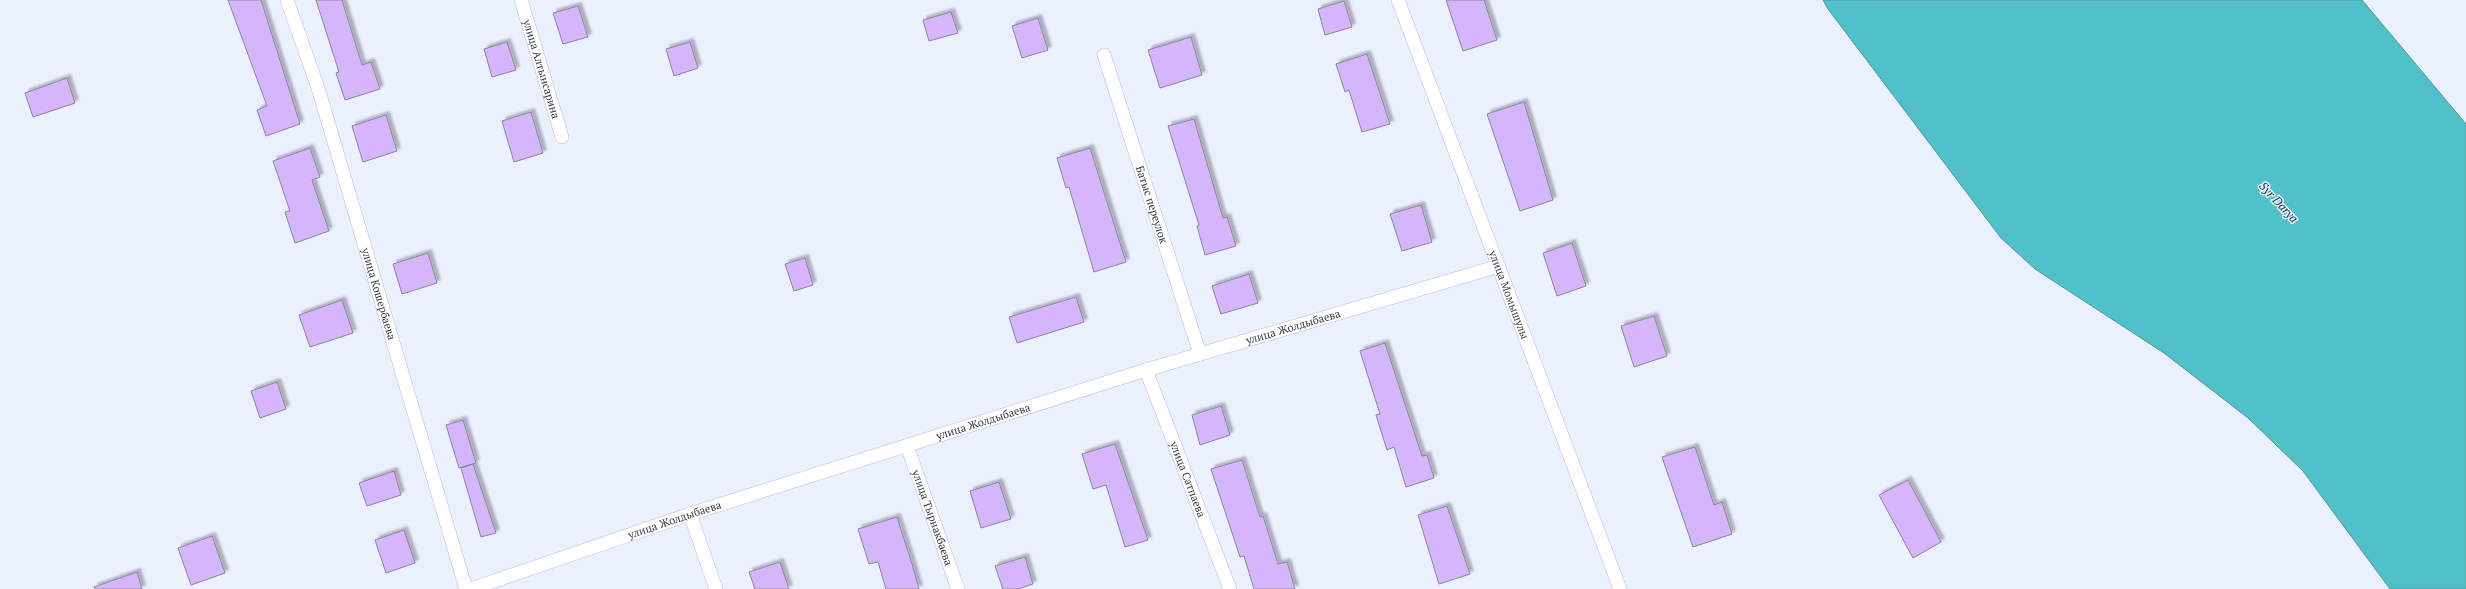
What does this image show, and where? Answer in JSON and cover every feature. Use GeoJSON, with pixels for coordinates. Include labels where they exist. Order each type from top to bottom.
{"type":"FeatureCollection","features":[{"type":"Feature","properties":{"kind":"street","name":"улица Кошербаева"},"geometry":{"type":"LineString","coordinates":[[287,0],[318,88],[466,589]]}},
{"type":"Feature","properties":{"kind":"street","name":"улица Алтынсарина"},"geometry":{"type":"LineString","coordinates":[[521,0],[562,137]]}},
{"type":"Feature","properties":{"kind":"street","name":"улица Момышулы"},"geometry":{"type":"LineString","coordinates":[[1398,0],[1620,589]]}},
{"type":"Feature","properties":{"kind":"street","name":"Батыс переулок"},"geometry":{"type":"LineString","coordinates":[[1104,55],[1200,354]]}},
{"type":"Feature","properties":{"kind":"street","name":"улица Жолдыбаева"},"geometry":{"type":"LineString","coordinates":[[471,589],[690,514],[1146,370],[1499,266]]}},
{"type":"Feature","properties":{"kind":"street","name":"улица Сатпаева"},"geometry":{"type":"LineString","coordinates":[[1146,370],[1230,589]]}},
{"type":"Feature","properties":{"kind":"street","name":"улица Тырнакбаева"},"geometry":{"type":"LineString","coordinates":[[908,446],[958,589]]}},
{"type":"Feature","properties":{"kind":"street"},"geometry":{"type":"LineString","coordinates":[[690,514],[716,589]]}},
{"type":"Feature","properties":{"kind":"water","name":"Syr Darya"},"geometry":{"type":"Polygon","coordinates":[[[1823,0],[2362,0],[2466,124],[2466,589],[2390,589],[2303,471],[2248,418],[2164,353],[2035,269],[2001,238],[1828,9],[1823,0]]]}},
{"type":"Feature","properties":{"kind":"building"},"geometry":{"type":"Polygon","coordinates":[[[228,0],[261,0],[300,124],[266,136],[257,110],[267,106],[228,0]]]}},
{"type":"Feature","properties":{"kind":"building"},"geometry":{"type":"Polygon","coordinates":[[[316,0],[342,0],[362,65],[371,62],[380,89],[345,100],[336,73],[339,72],[316,0]]]}},
{"type":"Feature","properties":{"kind":"building"},"geometry":{"type":"Polygon","coordinates":[[[1446,0],[1484,0],[1497,40],[1463,51],[1446,0]]]}},
{"type":"Feature","properties":{"kind":"building"},"geometry":{"type":"Polygon","coordinates":[[[1344,1],[1352,27],[1325,35],[1318,9],[1344,1]]]}},
{"type":"Feature","properties":{"kind":"building"},"geometry":{"type":"Polygon","coordinates":[[[578,6],[588,37],[563,44],[553,13],[578,6]]]}},
{"type":"Feature","properties":{"kind":"building"},"geometry":{"type":"Polygon","coordinates":[[[951,12],[958,33],[929,41],[923,20],[951,12]]]}},
{"type":"Feature","properties":{"kind":"building"},"geometry":{"type":"Polygon","coordinates":[[[1038,18],[1048,50],[1022,58],[1012,26],[1038,18]]]}},
{"type":"Feature","properties":{"kind":"building"},"geometry":{"type":"Polygon","coordinates":[[[1191,37],[1202,75],[1160,88],[1148,50],[1191,37]]]}},
{"type":"Feature","properties":{"kind":"building"},"geometry":{"type":"Polygon","coordinates":[[[507,42],[516,70],[492,77],[484,49],[507,42]]]}},
{"type":"Feature","properties":{"kind":"building"},"geometry":{"type":"Polygon","coordinates":[[[690,42],[698,68],[674,76],[666,49],[690,42]]]}},
{"type":"Feature","properties":{"kind":"building"},"geometry":{"type":"Polygon","coordinates":[[[1367,54],[1390,124],[1362,132],[1349,90],[1345,92],[1336,64],[1367,54]]]}},
{"type":"Feature","properties":{"kind":"building"},"geometry":{"type":"Polygon","coordinates":[[[67,78],[75,103],[33,117],[25,93],[67,78]]]}},
{"type":"Feature","properties":{"kind":"building"},"geometry":{"type":"Polygon","coordinates":[[[1524,102],[1553,200],[1520,211],[1487,114],[1524,102]]]}},
{"type":"Feature","properties":{"kind":"building"},"geometry":{"type":"Polygon","coordinates":[[[531,112],[543,153],[514,162],[502,121],[531,112]]]}},
{"type":"Feature","properties":{"kind":"building"},"geometry":{"type":"Polygon","coordinates":[[[386,115],[397,151],[363,162],[352,126],[386,115]]]}},
{"type":"Feature","properties":{"kind":"building"},"geometry":{"type":"Polygon","coordinates":[[[1194,119],[1223,218],[1227,217],[1236,246],[1205,255],[1197,226],[1199,225],[1168,126],[1194,119]]]}},
{"type":"Feature","properties":{"kind":"building"},"geometry":{"type":"Polygon","coordinates":[[[310,148],[320,177],[312,180],[329,231],[295,243],[285,212],[290,211],[273,161],[310,148]]]}},
{"type":"Feature","properties":{"kind":"building"},"geometry":{"type":"Polygon","coordinates":[[[1090,148],[1126,262],[1094,272],[1069,187],[1066,188],[1057,158],[1090,148]]]}},
{"type":"Feature","properties":{"kind":"building"},"geometry":{"type":"Polygon","coordinates":[[[1421,205],[1432,242],[1402,251],[1390,214],[1421,205]]]}},
{"type":"Feature","properties":{"kind":"building"},"geometry":{"type":"Polygon","coordinates":[[[1572,243],[1586,286],[1557,296],[1543,253],[1572,243]]]}},
{"type":"Feature","properties":{"kind":"building"},"geometry":{"type":"Polygon","coordinates":[[[428,253],[437,283],[402,294],[393,264],[428,253]]]}},
{"type":"Feature","properties":{"kind":"building"},"geometry":{"type":"Polygon","coordinates":[[[805,258],[813,285],[794,291],[785,264],[805,258]]]}},
{"type":"Feature","properties":{"kind":"building"},"geometry":{"type":"Polygon","coordinates":[[[1249,274],[1258,303],[1221,314],[1212,286],[1249,274]]]}},
{"type":"Feature","properties":{"kind":"building"},"geometry":{"type":"Polygon","coordinates":[[[1076,297],[1084,322],[1017,343],[1009,317],[1076,297]]]}},
{"type":"Feature","properties":{"kind":"building"},"geometry":{"type":"Polygon","coordinates":[[[342,300],[353,333],[310,347],[299,315],[342,300]]]}},
{"type":"Feature","properties":{"kind":"building"},"geometry":{"type":"Polygon","coordinates":[[[1654,316],[1667,356],[1634,367],[1621,326],[1654,316]]]}},
{"type":"Feature","properties":{"kind":"building"},"geometry":{"type":"Polygon","coordinates":[[[1385,343],[1422,456],[1427,455],[1434,478],[1406,487],[1394,447],[1387,450],[1376,415],[1380,414],[1360,351],[1385,343]]]}},
{"type":"Feature","properties":{"kind":"building"},"geometry":{"type":"Polygon","coordinates":[[[277,382],[286,409],[260,418],[251,391],[277,382]]]}},
{"type":"Feature","properties":{"kind":"building"},"geometry":{"type":"Polygon","coordinates":[[[1221,406],[1230,435],[1200,445],[1192,415],[1221,406]]]}},
{"type":"Feature","properties":{"kind":"building"},"geometry":{"type":"Polygon","coordinates":[[[463,420],[476,463],[459,468],[446,425],[463,420]]]}},
{"type":"Feature","properties":{"kind":"building"},"geometry":{"type":"Polygon","coordinates":[[[1115,444],[1148,540],[1125,547],[1106,485],[1093,489],[1082,454],[1115,444]]]}},
{"type":"Feature","properties":{"kind":"building"},"geometry":{"type":"Polygon","coordinates":[[[1695,447],[1714,505],[1722,502],[1732,534],[1693,547],[1662,457],[1695,447]]]}},
{"type":"Feature","properties":{"kind":"building"},"geometry":{"type":"Polygon","coordinates":[[[1242,460],[1260,517],[1263,516],[1278,564],[1287,562],[1295,589],[1254,589],[1244,556],[1240,557],[1211,469],[1242,460]]]}},
{"type":"Feature","properties":{"kind":"building"},"geometry":{"type":"Polygon","coordinates":[[[473,464],[496,533],[481,537],[461,468],[473,464]]]}},
{"type":"Feature","properties":{"kind":"building"},"geometry":{"type":"Polygon","coordinates":[[[394,471],[401,495],[367,506],[359,483],[394,471]]]}},
{"type":"Feature","properties":{"kind":"building"},"geometry":{"type":"Polygon","coordinates":[[[1908,480],[1941,542],[1913,558],[1879,495],[1908,480]]]}},
{"type":"Feature","properties":{"kind":"building"},"geometry":{"type":"Polygon","coordinates":[[[999,482],[1011,519],[981,528],[970,491],[999,482]]]}},
{"type":"Feature","properties":{"kind":"building"},"geometry":{"type":"Polygon","coordinates":[[[1447,506],[1470,574],[1439,584],[1418,515],[1447,506]]]}},
{"type":"Feature","properties":{"kind":"building"},"geometry":{"type":"Polygon","coordinates":[[[897,517],[919,589],[886,589],[878,562],[869,564],[858,529],[897,517]]]}},
{"type":"Feature","properties":{"kind":"building"},"geometry":{"type":"Polygon","coordinates":[[[404,530],[415,563],[386,573],[375,540],[404,530]]]}},
{"type":"Feature","properties":{"kind":"building"},"geometry":{"type":"Polygon","coordinates":[[[212,536],[225,573],[191,585],[178,548],[212,536]]]}},
{"type":"Feature","properties":{"kind":"building"},"geometry":{"type":"Polygon","coordinates":[[[1025,557],[1033,584],[1018,589],[1003,589],[995,566],[1025,557]]]}},
{"type":"Feature","properties":{"kind":"building"},"geometry":{"type":"Polygon","coordinates":[[[780,562],[789,589],[755,589],[749,572],[780,562]]]}},
{"type":"Feature","properties":{"kind":"building"},"geometry":{"type":"Polygon","coordinates":[[[137,572],[142,589],[95,589],[94,587],[137,572]]]}}]}
